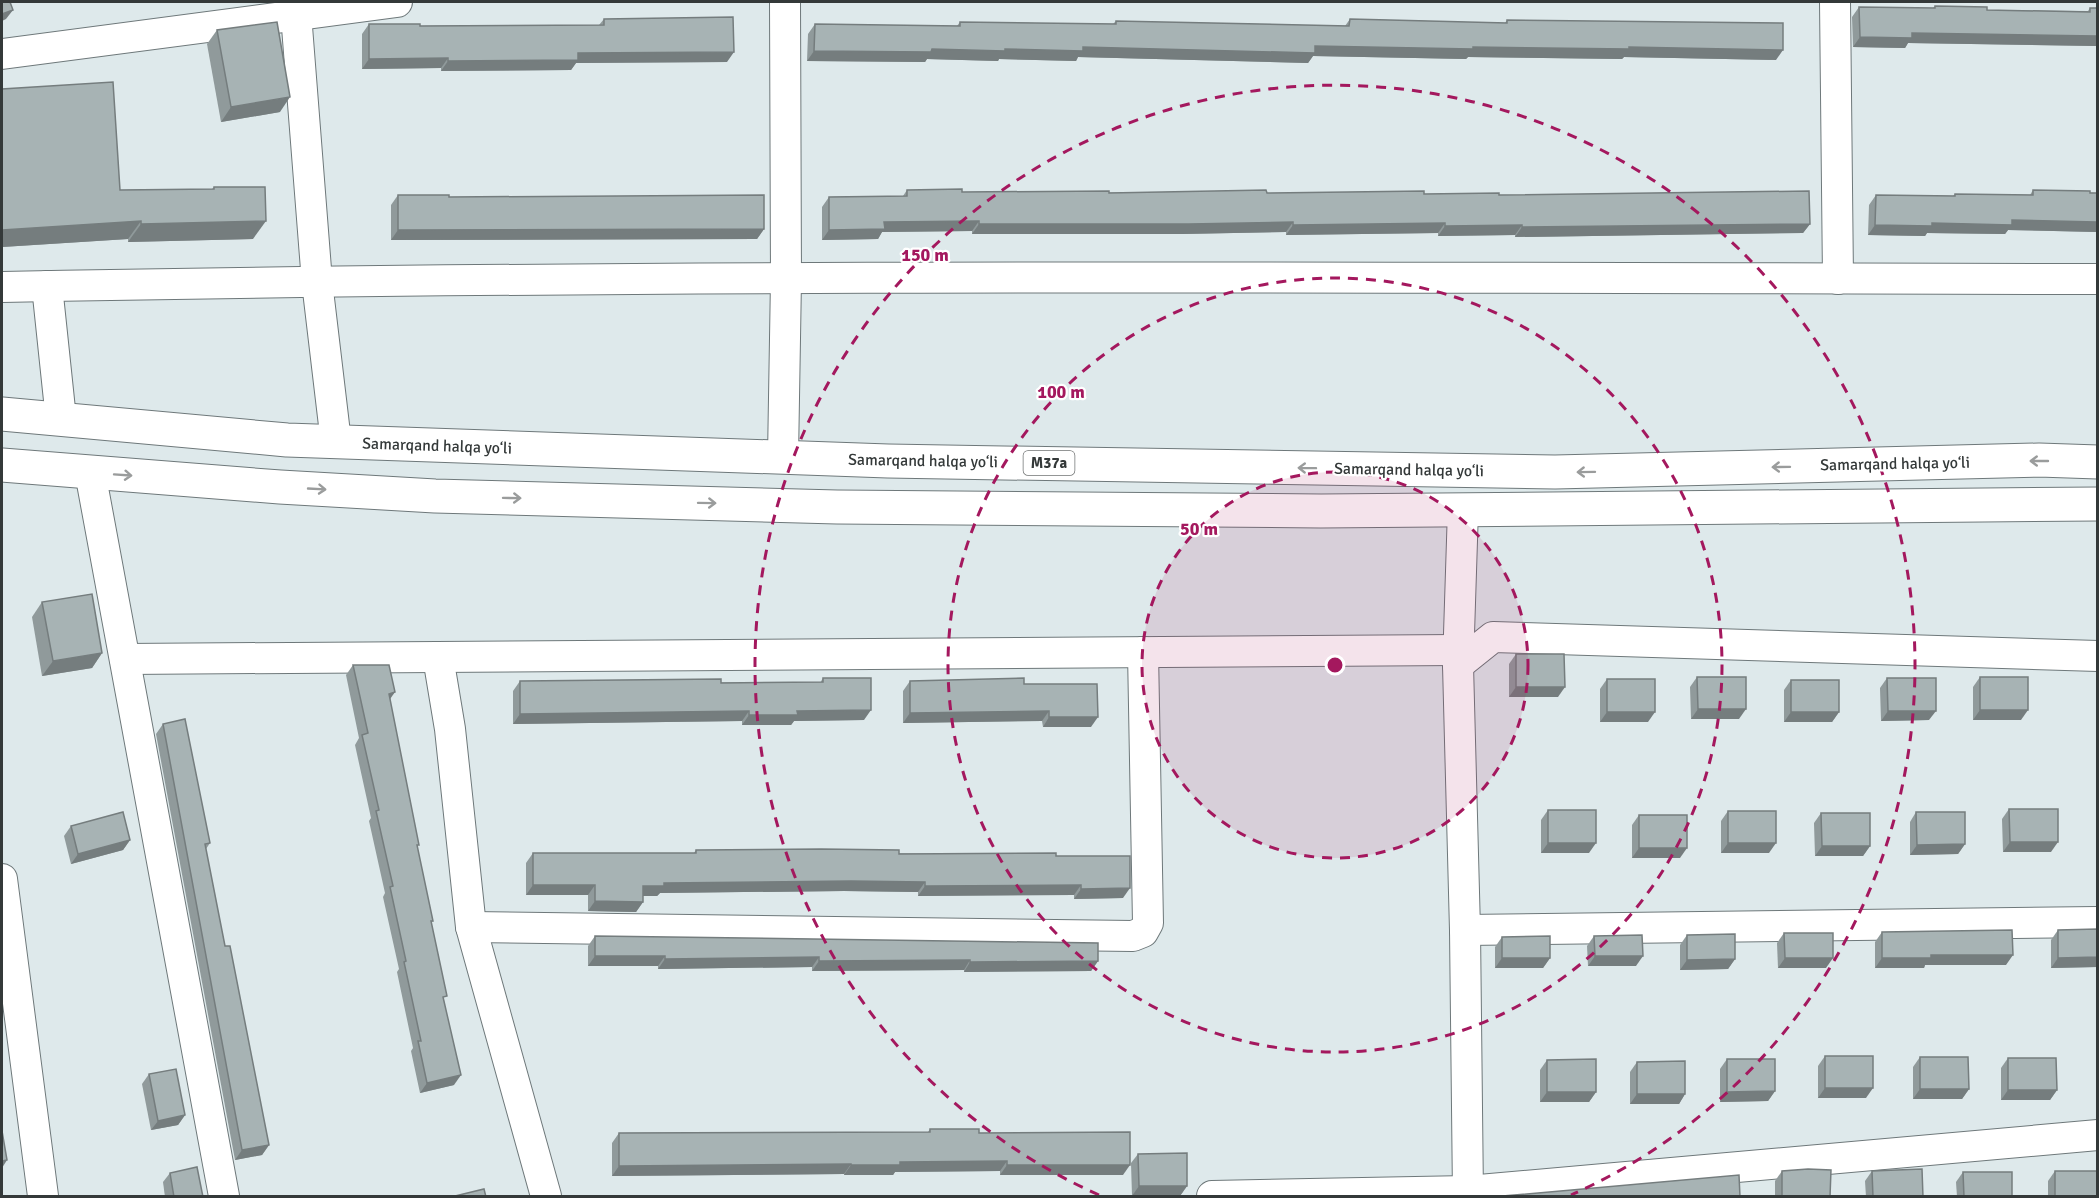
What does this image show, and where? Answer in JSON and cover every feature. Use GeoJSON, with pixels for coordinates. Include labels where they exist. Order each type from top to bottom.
{"type":"FeatureCollection","features":[{"type":"Feature","properties":{"kind":"highway","name":"Samarqand halqa yoʻli"},"geometry":{"type":"LineString","coordinates":[[2,414],[287,440],[783,457],[1555,472],[2038,460],[2097,462]]}},
{"type":"Feature","properties":{"kind":"highway"},"geometry":{"type":"LineString","coordinates":[[280,487],[287,440]]}},
{"type":"Feature","properties":{"kind":"highway"},"geometry":{"type":"LineString","coordinates":[[2,465],[280,487],[435,496],[837,507],[1309,511],[2097,504]]}},
{"type":"Feature","properties":{"kind":"street"},"geometry":{"type":"LineString","coordinates":[[2,54],[294,8],[397,2]]}},
{"type":"Feature","properties":{"kind":"street"},"geometry":{"type":"LineString","coordinates":[[783,457],[786,279],[784,2]]}},
{"type":"Feature","properties":{"kind":"street"},"geometry":{"type":"LineString","coordinates":[[1835,2],[1838,279]]}},
{"type":"Feature","properties":{"kind":"street"},"geometry":{"type":"LineString","coordinates":[[294,8],[317,282],[336,442]]}},
{"type":"Feature","properties":{"kind":"street"},"geometry":{"type":"LineString","coordinates":[[2,287],[786,279],[2097,279]]}},
{"type":"Feature","properties":{"kind":"street"},"geometry":{"type":"LineString","coordinates":[[47,286],[61,419]]}},
{"type":"Feature","properties":{"kind":"street"},"geometry":{"type":"LineString","coordinates":[[90,472],[224,1197]]}},
{"type":"Feature","properties":{"kind":"street"},"geometry":{"type":"LineString","coordinates":[[1463,509],[1458,657],[1465,930],[1468,1194]]}},
{"type":"Feature","properties":{"kind":"street"},"geometry":{"type":"LineString","coordinates":[[125,659],[1143,652],[1458,657],[1493,637],[2097,656]]}},
{"type":"Feature","properties":{"kind":"street"},"geometry":{"type":"LineString","coordinates":[[471,927],[1133,936],[1143,932],[1148,923],[1143,652]]}},
{"type":"Feature","properties":{"kind":"street"},"geometry":{"type":"LineString","coordinates":[[438,657],[450,729],[471,927],[546,1197]]}},
{"type":"Feature","properties":{"kind":"street"},"geometry":{"type":"LineString","coordinates":[[2,879],[43,1197]]}},
{"type":"Feature","properties":{"kind":"street"},"geometry":{"type":"LineString","coordinates":[[1465,930],[2097,922]]}},
{"type":"Feature","properties":{"kind":"street"},"geometry":{"type":"LineString","coordinates":[[1212,1197],[1468,1194],[2097,1135]]}},
{"type":"Feature","properties":{"kind":"building"},"geometry":{"type":"Polygon","coordinates":[[[2,2],[10,2],[13,10],[2,14],[2,2]]]}},
{"type":"Feature","properties":{"kind":"building"},"geometry":{"type":"Polygon","coordinates":[[[1935,6],[1987,7],[1987,10],[2090,12],[2090,8],[2097,8],[2097,36],[1912,33],[1912,38],[1860,37],[1859,7],[1935,8],[1935,6]]]}},
{"type":"Feature","properties":{"kind":"building"},"geometry":{"type":"Polygon","coordinates":[[[733,17],[734,52],[578,53],[578,60],[369,59],[369,24],[604,25],[604,19],[733,17]]]}},
{"type":"Feature","properties":{"kind":"building"},"geometry":{"type":"Polygon","coordinates":[[[1350,19],[1507,23],[1507,20],[1783,23],[1783,50],[1315,46],[1315,53],[1083,47],[1083,51],[932,49],[931,52],[814,51],[815,24],[960,26],[960,22],[1116,24],[1116,21],[1349,26],[1350,19]]]}},
{"type":"Feature","properties":{"kind":"building"},"geometry":{"type":"Polygon","coordinates":[[[277,22],[290,97],[231,107],[217,30],[277,22]]]}},
{"type":"Feature","properties":{"kind":"building"},"geometry":{"type":"Polygon","coordinates":[[[113,82],[120,190],[265,187],[266,221],[141,224],[141,221],[2,230],[2,89],[113,82]]]}},
{"type":"Feature","properties":{"kind":"building"},"geometry":{"type":"Polygon","coordinates":[[[962,189],[962,192],[1109,191],[1109,193],[1266,190],[1267,193],[1424,191],[1424,194],[1499,193],[1499,195],[1809,191],[1810,224],[1522,227],[1522,225],[1445,226],[1445,223],[979,224],[979,221],[884,222],[885,229],[829,230],[829,197],[907,196],[907,190],[962,189]]]}},
{"type":"Feature","properties":{"kind":"building"},"geometry":{"type":"Polygon","coordinates":[[[2033,190],[2097,193],[2097,222],[2012,220],[2012,225],[1932,223],[1932,226],[1875,225],[1876,195],[2033,195],[2033,190]]]}},
{"type":"Feature","properties":{"kind":"building"},"geometry":{"type":"Polygon","coordinates":[[[398,195],[449,195],[449,197],[764,195],[764,229],[398,230],[398,195]]]}},
{"type":"Feature","properties":{"kind":"building"},"geometry":{"type":"Polygon","coordinates":[[[92,594],[102,653],[53,661],[42,602],[92,594]]]}},
{"type":"Feature","properties":{"kind":"building"},"geometry":{"type":"Polygon","coordinates":[[[1516,654],[1564,654],[1565,687],[1516,687],[1516,654]]]}},
{"type":"Feature","properties":{"kind":"building"},"geometry":{"type":"Polygon","coordinates":[[[353,665],[389,665],[395,692],[389,694],[447,996],[443,997],[461,1075],[427,1083],[418,1041],[421,1041],[404,962],[406,961],[390,887],[393,886],[376,811],[379,810],[362,735],[368,733],[353,665]]]}},
{"type":"Feature","properties":{"kind":"building"},"geometry":{"type":"Polygon","coordinates":[[[1697,677],[1746,677],[1746,709],[1698,709],[1697,677]]]}},
{"type":"Feature","properties":{"kind":"building"},"geometry":{"type":"Polygon","coordinates":[[[1980,677],[2028,677],[2028,710],[1980,710],[1980,677]]]}},
{"type":"Feature","properties":{"kind":"building"},"geometry":{"type":"Polygon","coordinates":[[[823,678],[871,678],[871,710],[797,711],[798,715],[749,715],[749,711],[520,714],[520,681],[721,679],[721,683],[823,682],[823,678]]]}},
{"type":"Feature","properties":{"kind":"building"},"geometry":{"type":"Polygon","coordinates":[[[1024,678],[1024,684],[1097,684],[1098,717],[1049,717],[1049,711],[910,713],[910,681],[1024,678]]]}},
{"type":"Feature","properties":{"kind":"building"},"geometry":{"type":"Polygon","coordinates":[[[1887,678],[1936,678],[1936,711],[1888,711],[1887,678]]]}},
{"type":"Feature","properties":{"kind":"building"},"geometry":{"type":"Polygon","coordinates":[[[1607,679],[1655,679],[1655,712],[1607,712],[1607,679]]]}},
{"type":"Feature","properties":{"kind":"building"},"geometry":{"type":"Polygon","coordinates":[[[1791,680],[1839,680],[1839,712],[1791,712],[1791,680]]]}},
{"type":"Feature","properties":{"kind":"building"},"geometry":{"type":"Polygon","coordinates":[[[185,719],[210,843],[205,844],[225,946],[230,946],[269,1145],[242,1150],[163,724],[185,719]]]}},
{"type":"Feature","properties":{"kind":"building"},"geometry":{"type":"Polygon","coordinates":[[[2009,809],[2058,809],[2058,842],[2010,842],[2009,809]]]}},
{"type":"Feature","properties":{"kind":"building"},"geometry":{"type":"Polygon","coordinates":[[[1548,810],[1596,810],[1596,843],[1548,843],[1548,810]]]}},
{"type":"Feature","properties":{"kind":"building"},"geometry":{"type":"Polygon","coordinates":[[[1728,811],[1776,811],[1776,843],[1728,843],[1728,811]]]}},
{"type":"Feature","properties":{"kind":"building"},"geometry":{"type":"Polygon","coordinates":[[[123,812],[130,840],[78,854],[71,826],[123,812]]]}},
{"type":"Feature","properties":{"kind":"building"},"geometry":{"type":"Polygon","coordinates":[[[1916,812],[1965,812],[1965,844],[1917,845],[1916,812]]]}},
{"type":"Feature","properties":{"kind":"building"},"geometry":{"type":"Polygon","coordinates":[[[1821,813],[1870,813],[1870,846],[1822,846],[1821,813]]]}},
{"type":"Feature","properties":{"kind":"building"},"geometry":{"type":"Polygon","coordinates":[[[1639,815],[1687,815],[1687,848],[1639,848],[1639,815]]]}},
{"type":"Feature","properties":{"kind":"building"},"geometry":{"type":"Polygon","coordinates":[[[696,850],[899,850],[899,854],[1056,853],[1056,856],[1130,856],[1130,888],[1081,889],[1081,885],[925,886],[925,882],[851,881],[664,883],[664,886],[643,886],[643,902],[595,901],[595,885],[533,885],[533,853],[696,853],[696,850]]]}},
{"type":"Feature","properties":{"kind":"building"},"geometry":{"type":"Polygon","coordinates":[[[2097,929],[2097,957],[2058,958],[2058,930],[2097,929]]]}},
{"type":"Feature","properties":{"kind":"building"},"geometry":{"type":"Polygon","coordinates":[[[2012,930],[2013,955],[1931,955],[1931,958],[1882,958],[1882,932],[2012,930]]]}},
{"type":"Feature","properties":{"kind":"building"},"geometry":{"type":"Polygon","coordinates":[[[1784,933],[1833,933],[1833,958],[1785,958],[1784,933]]]}},
{"type":"Feature","properties":{"kind":"building"},"geometry":{"type":"Polygon","coordinates":[[[1735,934],[1735,959],[1687,960],[1687,935],[1735,934]]]}},
{"type":"Feature","properties":{"kind":"building"},"geometry":{"type":"Polygon","coordinates":[[[1642,935],[1643,956],[1595,956],[1594,936],[1642,935]]]}},
{"type":"Feature","properties":{"kind":"building"},"geometry":{"type":"Polygon","coordinates":[[[595,936],[1098,943],[1098,961],[819,961],[819,957],[665,959],[665,956],[595,956],[595,936]]]}},
{"type":"Feature","properties":{"kind":"building"},"geometry":{"type":"Polygon","coordinates":[[[1550,936],[1550,958],[1502,958],[1502,937],[1550,936]]]}},
{"type":"Feature","properties":{"kind":"building"},"geometry":{"type":"Polygon","coordinates":[[[1825,1056],[1873,1056],[1873,1088],[1825,1088],[1825,1056]]]}},
{"type":"Feature","properties":{"kind":"building"},"geometry":{"type":"Polygon","coordinates":[[[1920,1057],[1968,1057],[1969,1089],[1920,1089],[1920,1057]]]}},
{"type":"Feature","properties":{"kind":"building"},"geometry":{"type":"Polygon","coordinates":[[[2008,1058],[2056,1058],[2057,1090],[2008,1090],[2008,1058]]]}},
{"type":"Feature","properties":{"kind":"building"},"geometry":{"type":"Polygon","coordinates":[[[1596,1059],[1596,1092],[1547,1092],[1547,1060],[1596,1059]]]}},
{"type":"Feature","properties":{"kind":"building"},"geometry":{"type":"Polygon","coordinates":[[[1727,1059],[1775,1059],[1775,1091],[1727,1092],[1727,1059]]]}},
{"type":"Feature","properties":{"kind":"building"},"geometry":{"type":"Polygon","coordinates":[[[1685,1061],[1685,1094],[1637,1094],[1637,1062],[1685,1061]]]}},
{"type":"Feature","properties":{"kind":"building"},"geometry":{"type":"Polygon","coordinates":[[[176,1069],[185,1115],[158,1121],[149,1074],[176,1069]]]}},
{"type":"Feature","properties":{"kind":"building"},"geometry":{"type":"Polygon","coordinates":[[[930,1129],[979,1129],[979,1133],[1130,1132],[1130,1165],[1007,1165],[1007,1161],[900,1162],[900,1165],[619,1166],[619,1133],[930,1132],[930,1129]]]}},
{"type":"Feature","properties":{"kind":"building"},"geometry":{"type":"Polygon","coordinates":[[[2,1131],[7,1160],[2,1161],[2,1131]]]}},
{"type":"Feature","properties":{"kind":"building"},"geometry":{"type":"Polygon","coordinates":[[[1187,1153],[1187,1186],[1139,1186],[1138,1154],[1187,1153]]]}},
{"type":"Feature","properties":{"kind":"building"},"geometry":{"type":"Polygon","coordinates":[[[197,1167],[203,1197],[174,1197],[170,1173],[197,1167]]]}},
{"type":"Feature","properties":{"kind":"building"},"geometry":{"type":"Polygon","coordinates":[[[1922,1169],[1923,1197],[1873,1197],[1872,1171],[1922,1169]]]}},
{"type":"Feature","properties":{"kind":"building"},"geometry":{"type":"Polygon","coordinates":[[[1831,1170],[1830,1197],[1782,1197],[1782,1171],[1831,1170]]]}},
{"type":"Feature","properties":{"kind":"building"},"geometry":{"type":"Polygon","coordinates":[[[2055,1171],[2097,1171],[2097,1197],[2055,1197],[2055,1171]]]}},
{"type":"Feature","properties":{"kind":"building"},"geometry":{"type":"Polygon","coordinates":[[[1963,1172],[2012,1172],[2012,1197],[1964,1197],[1963,1172]]]}},
{"type":"Feature","properties":{"kind":"building"},"geometry":{"type":"Polygon","coordinates":[[[1739,1175],[1740,1197],[1503,1197],[1503,1196],[1739,1175]]]}},
{"type":"Feature","properties":{"kind":"building"},"geometry":{"type":"Polygon","coordinates":[[[484,1189],[486,1197],[451,1197],[484,1189]]]}}]}
